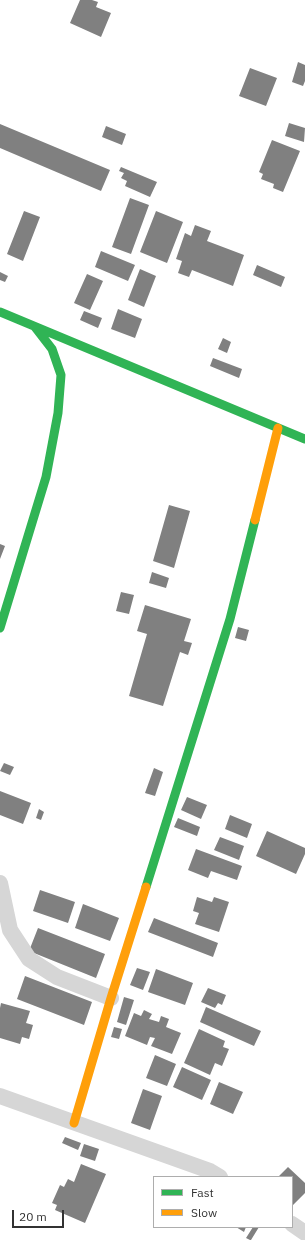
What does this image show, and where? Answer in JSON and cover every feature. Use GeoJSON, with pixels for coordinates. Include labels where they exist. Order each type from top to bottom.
{"type":"FeatureCollection","features":[{"type":"Feature","properties":{"kind":"street"},"geometry":{"type":"LineString","coordinates":[[0,312],[305,439]]}},
{"type":"Feature","properties":{"kind":"street"},"geometry":{"type":"LineString","coordinates":[[0,628],[46,477],[58,413],[61,375],[52,349],[35,327]]}},
{"type":"Feature","properties":{"kind":"street"},"geometry":{"type":"LineString","coordinates":[[74,1123],[111,998],[230,619],[278,428]]}},
{"type":"Feature","properties":{"kind":"street"},"geometry":{"type":"LineString","coordinates":[[0,884],[10,930],[29,959],[57,977],[111,998]]}},
{"type":"Feature","properties":{"kind":"street"},"geometry":{"type":"LineString","coordinates":[[0,1096],[210,1170],[219,1176]]}},
{"type":"Feature","properties":{"kind":"street"},"geometry":{"type":"LineString","coordinates":[[293,1225],[305,1233]]}},
{"type":"Feature","properties":{"kind":"building"},"geometry":{"type":"Polygon","coordinates":[[[80,0],[92,0],[98,2],[96,7],[111,13],[101,37],[70,23],[80,0]]]}},
{"type":"Feature","properties":{"kind":"building"},"geometry":{"type":"Polygon","coordinates":[[[298,62],[305,65],[305,81],[303,86],[292,82],[298,62]]]}},
{"type":"Feature","properties":{"kind":"building"},"geometry":{"type":"Polygon","coordinates":[[[250,68],[277,78],[266,106],[239,96],[250,68]]]}},
{"type":"Feature","properties":{"kind":"building"},"geometry":{"type":"Polygon","coordinates":[[[289,123],[305,128],[304,142],[285,136],[289,123]]]}},
{"type":"Feature","properties":{"kind":"building"},"geometry":{"type":"Polygon","coordinates":[[[0,124],[110,170],[101,191],[0,148],[0,124]]]}},
{"type":"Feature","properties":{"kind":"building"},"geometry":{"type":"Polygon","coordinates":[[[106,126],[126,134],[122,145],[102,137],[106,126]]]}},
{"type":"Feature","properties":{"kind":"building"},"geometry":{"type":"Polygon","coordinates":[[[272,140],[300,151],[283,192],[273,188],[274,184],[261,179],[263,174],[259,172],[272,140]]]}},
{"type":"Feature","properties":{"kind":"building"},"geometry":{"type":"Polygon","coordinates":[[[121,167],[157,182],[150,197],[125,186],[127,181],[121,178],[124,173],[119,171],[121,167]]]}},
{"type":"Feature","properties":{"kind":"building"},"geometry":{"type":"Polygon","coordinates":[[[130,198],[149,205],[131,254],[112,247],[130,198]]]}},
{"type":"Feature","properties":{"kind":"building"},"geometry":{"type":"Polygon","coordinates":[[[24,211],[40,217],[23,261],[7,254],[24,211]]]}},
{"type":"Feature","properties":{"kind":"building"},"geometry":{"type":"Polygon","coordinates":[[[156,211],[183,222],[167,263],[140,252],[156,211]]]}},
{"type":"Feature","properties":{"kind":"building"},"geometry":{"type":"Polygon","coordinates":[[[195,225],[211,231],[207,241],[244,255],[233,286],[192,270],[189,277],[178,273],[182,261],[176,259],[185,233],[191,236],[195,225]]]}},
{"type":"Feature","properties":{"kind":"building"},"geometry":{"type":"Polygon","coordinates":[[[101,251],[135,265],[128,281],[95,267],[101,251]]]}},
{"type":"Feature","properties":{"kind":"building"},"geometry":{"type":"Polygon","coordinates":[[[257,265],[285,277],[281,287],[253,275],[257,265]]]}},
{"type":"Feature","properties":{"kind":"building"},"geometry":{"type":"Polygon","coordinates":[[[140,269],[156,276],[144,307],[128,300],[140,269]]]}},
{"type":"Feature","properties":{"kind":"building"},"geometry":{"type":"Polygon","coordinates":[[[0,272],[8,276],[5,282],[0,280],[0,272]]]}},
{"type":"Feature","properties":{"kind":"building"},"geometry":{"type":"Polygon","coordinates":[[[87,274],[103,281],[90,310],[74,303],[87,274]]]}},
{"type":"Feature","properties":{"kind":"building"},"geometry":{"type":"Polygon","coordinates":[[[118,309],[142,319],[135,338],[111,329],[118,309]]]}},
{"type":"Feature","properties":{"kind":"building"},"geometry":{"type":"Polygon","coordinates":[[[84,311],[102,318],[98,328],[80,320],[84,311]]]}},
{"type":"Feature","properties":{"kind":"building"},"geometry":{"type":"Polygon","coordinates":[[[223,338],[231,342],[227,353],[218,349],[223,338]]]}},
{"type":"Feature","properties":{"kind":"building"},"geometry":{"type":"Polygon","coordinates":[[[213,358],[242,369],[239,378],[210,366],[213,358]]]}},
{"type":"Feature","properties":{"kind":"building"},"geometry":{"type":"Polygon","coordinates":[[[169,505],[190,511],[174,568],[153,561],[169,505]]]}},
{"type":"Feature","properties":{"kind":"building"},"geometry":{"type":"Polygon","coordinates":[[[0,544],[5,546],[0,559],[0,544]]]}},
{"type":"Feature","properties":{"kind":"building"},"geometry":{"type":"Polygon","coordinates":[[[152,572],[169,578],[166,588],[149,583],[152,572]]]}},
{"type":"Feature","properties":{"kind":"building"},"geometry":{"type":"Polygon","coordinates":[[[121,592],[134,595],[129,614],[116,611],[121,592]]]}},
{"type":"Feature","properties":{"kind":"building"},"geometry":{"type":"Polygon","coordinates":[[[145,605],[191,619],[184,641],[192,643],[188,655],[180,652],[163,706],[129,696],[147,634],[137,631],[145,605]]]}},
{"type":"Feature","properties":{"kind":"building"},"geometry":{"type":"Polygon","coordinates":[[[238,627],[249,630],[246,641],[235,638],[238,627]]]}},
{"type":"Feature","properties":{"kind":"building"},"geometry":{"type":"Polygon","coordinates":[[[4,763],[14,767],[10,775],[0,771],[4,763]]]}},
{"type":"Feature","properties":{"kind":"building"},"geometry":{"type":"Polygon","coordinates":[[[154,768],[163,772],[155,796],[145,793],[154,768]]]}},
{"type":"Feature","properties":{"kind":"building"},"geometry":{"type":"Polygon","coordinates":[[[0,791],[31,803],[23,824],[0,815],[0,791]]]}},
{"type":"Feature","properties":{"kind":"building"},"geometry":{"type":"Polygon","coordinates":[[[187,797],[207,805],[201,819],[181,810],[187,797]]]}},
{"type":"Feature","properties":{"kind":"building"},"geometry":{"type":"Polygon","coordinates":[[[39,809],[44,812],[41,820],[36,818],[39,809]]]}},
{"type":"Feature","properties":{"kind":"building"},"geometry":{"type":"Polygon","coordinates":[[[230,815],[252,824],[247,838],[225,829],[230,815]]]}},
{"type":"Feature","properties":{"kind":"building"},"geometry":{"type":"Polygon","coordinates":[[[178,818],[200,827],[197,836],[174,827],[178,818]]]}},
{"type":"Feature","properties":{"kind":"building"},"geometry":{"type":"Polygon","coordinates":[[[267,831],[305,848],[305,854],[296,874],[256,856],[267,831]]]}},
{"type":"Feature","properties":{"kind":"building"},"geometry":{"type":"Polygon","coordinates":[[[220,837],[244,846],[239,860],[214,850],[220,837]]]}},
{"type":"Feature","properties":{"kind":"building"},"geometry":{"type":"Polygon","coordinates":[[[196,849],[242,866],[237,880],[211,871],[208,878],[188,870],[196,849]]]}},
{"type":"Feature","properties":{"kind":"building"},"geometry":{"type":"Polygon","coordinates":[[[40,890],[75,902],[68,923],[33,911],[40,890]]]}},
{"type":"Feature","properties":{"kind":"building"},"geometry":{"type":"Polygon","coordinates":[[[197,897],[212,902],[214,897],[229,902],[219,932],[195,924],[199,913],[193,911],[197,897]]]}},
{"type":"Feature","properties":{"kind":"building"},"geometry":{"type":"Polygon","coordinates":[[[83,904],[119,918],[110,941],[75,928],[83,904]]]}},
{"type":"Feature","properties":{"kind":"building"},"geometry":{"type":"Polygon","coordinates":[[[154,918],[218,943],[213,957],[148,932],[154,918]]]}},
{"type":"Feature","properties":{"kind":"building"},"geometry":{"type":"Polygon","coordinates":[[[38,928],[105,954],[96,978],[29,951],[38,928]]]}},
{"type":"Feature","properties":{"kind":"building"},"geometry":{"type":"Polygon","coordinates":[[[137,968],[150,972],[143,990],[130,985],[137,968]]]}},
{"type":"Feature","properties":{"kind":"building"},"geometry":{"type":"Polygon","coordinates":[[[156,969],[193,983],[185,1005],[148,992],[156,969]]]}},
{"type":"Feature","properties":{"kind":"building"},"geometry":{"type":"Polygon","coordinates":[[[25,976],[92,1002],[84,1025],[17,999],[25,976]]]}},
{"type":"Feature","properties":{"kind":"building"},"geometry":{"type":"Polygon","coordinates":[[[208,988],[226,995],[222,1005],[218,1003],[215,1008],[201,1002],[208,988]]]}},
{"type":"Feature","properties":{"kind":"building"},"geometry":{"type":"Polygon","coordinates":[[[124,997],[134,1000],[126,1025],[117,1022],[124,997]]]}},
{"type":"Feature","properties":{"kind":"building"},"geometry":{"type":"Polygon","coordinates":[[[1,1003],[30,1011],[26,1023],[33,1025],[29,1039],[22,1037],[20,1044],[0,1038],[1,1003]]]}},
{"type":"Feature","properties":{"kind":"building"},"geometry":{"type":"Polygon","coordinates":[[[206,1007],[261,1031],[254,1046],[200,1022],[206,1007]]]}},
{"type":"Feature","properties":{"kind":"building"},"geometry":{"type":"Polygon","coordinates":[[[144,1010],[152,1014],[149,1019],[159,1022],[161,1016],[169,1019],[166,1027],[181,1033],[172,1054],[151,1046],[155,1038],[150,1037],[147,1045],[125,1036],[134,1013],[141,1016],[144,1010]]]}},
{"type":"Feature","properties":{"kind":"building"},"geometry":{"type":"Polygon","coordinates":[[[114,1027],[122,1029],[119,1039],[111,1037],[114,1027]]]}},
{"type":"Feature","properties":{"kind":"building"},"geometry":{"type":"Polygon","coordinates":[[[199,1029],[225,1041],[223,1047],[229,1049],[222,1066],[215,1063],[210,1075],[184,1063],[199,1029]]]}},
{"type":"Feature","properties":{"kind":"building"},"geometry":{"type":"Polygon","coordinates":[[[155,1055],[176,1064],[167,1086],[146,1078],[155,1055]]]}},
{"type":"Feature","properties":{"kind":"building"},"geometry":{"type":"Polygon","coordinates":[[[182,1067],[211,1080],[202,1100],[173,1087],[182,1067]]]}},
{"type":"Feature","properties":{"kind":"building"},"geometry":{"type":"Polygon","coordinates":[[[219,1082],[243,1092],[233,1114],[210,1104],[219,1082]]]}},
{"type":"Feature","properties":{"kind":"building"},"geometry":{"type":"Polygon","coordinates":[[[143,1089],[162,1096],[150,1130],[131,1123],[143,1089]]]}},
{"type":"Feature","properties":{"kind":"building"},"geometry":{"type":"Polygon","coordinates":[[[65,1137],[81,1143],[78,1150],[62,1143],[65,1137]]]}},
{"type":"Feature","properties":{"kind":"building"},"geometry":{"type":"Polygon","coordinates":[[[84,1144],[99,1149],[95,1161],[80,1156],[84,1144]]]}},
{"type":"Feature","properties":{"kind":"building"},"geometry":{"type":"Polygon","coordinates":[[[81,1164],[106,1174],[85,1223],[55,1210],[57,1205],[52,1203],[60,1185],[64,1187],[68,1179],[74,1182],[81,1164]]]}},
{"type":"Feature","properties":{"kind":"building"},"geometry":{"type":"Polygon","coordinates":[[[288,1167],[305,1183],[305,1193],[293,1205],[293,1176],[279,1176],[288,1167]]]}},
{"type":"Feature","properties":{"kind":"building"},"geometry":{"type":"Polygon","coordinates":[[[238,1228],[246,1228],[244,1232],[238,1228]]]}},
{"type":"Feature","properties":{"kind":"building"},"geometry":{"type":"Polygon","coordinates":[[[252,1228],[258,1228],[251,1240],[246,1238],[252,1228]]]}},
{"type":"Feature","properties":{"kind":"traffic: fast"},"geometry":{"type":"LineString","coordinates":[[0,312],[305,439]]}},
{"type":"Feature","properties":{"kind":"traffic: fast"},"geometry":{"type":"LineString","coordinates":[[0,628],[46,477],[58,413],[61,375],[52,349],[35,327]]}},
{"type":"Feature","properties":{"kind":"traffic: fast"},"geometry":{"type":"LineString","coordinates":[[146,887],[230,619],[255,520]]}},
{"type":"Feature","properties":{"kind":"traffic: slow"},"geometry":{"type":"LineString","coordinates":[[255,520],[278,428]]}},
{"type":"Feature","properties":{"kind":"traffic: slow"},"geometry":{"type":"LineString","coordinates":[[74,1123],[146,887]]}}]}
